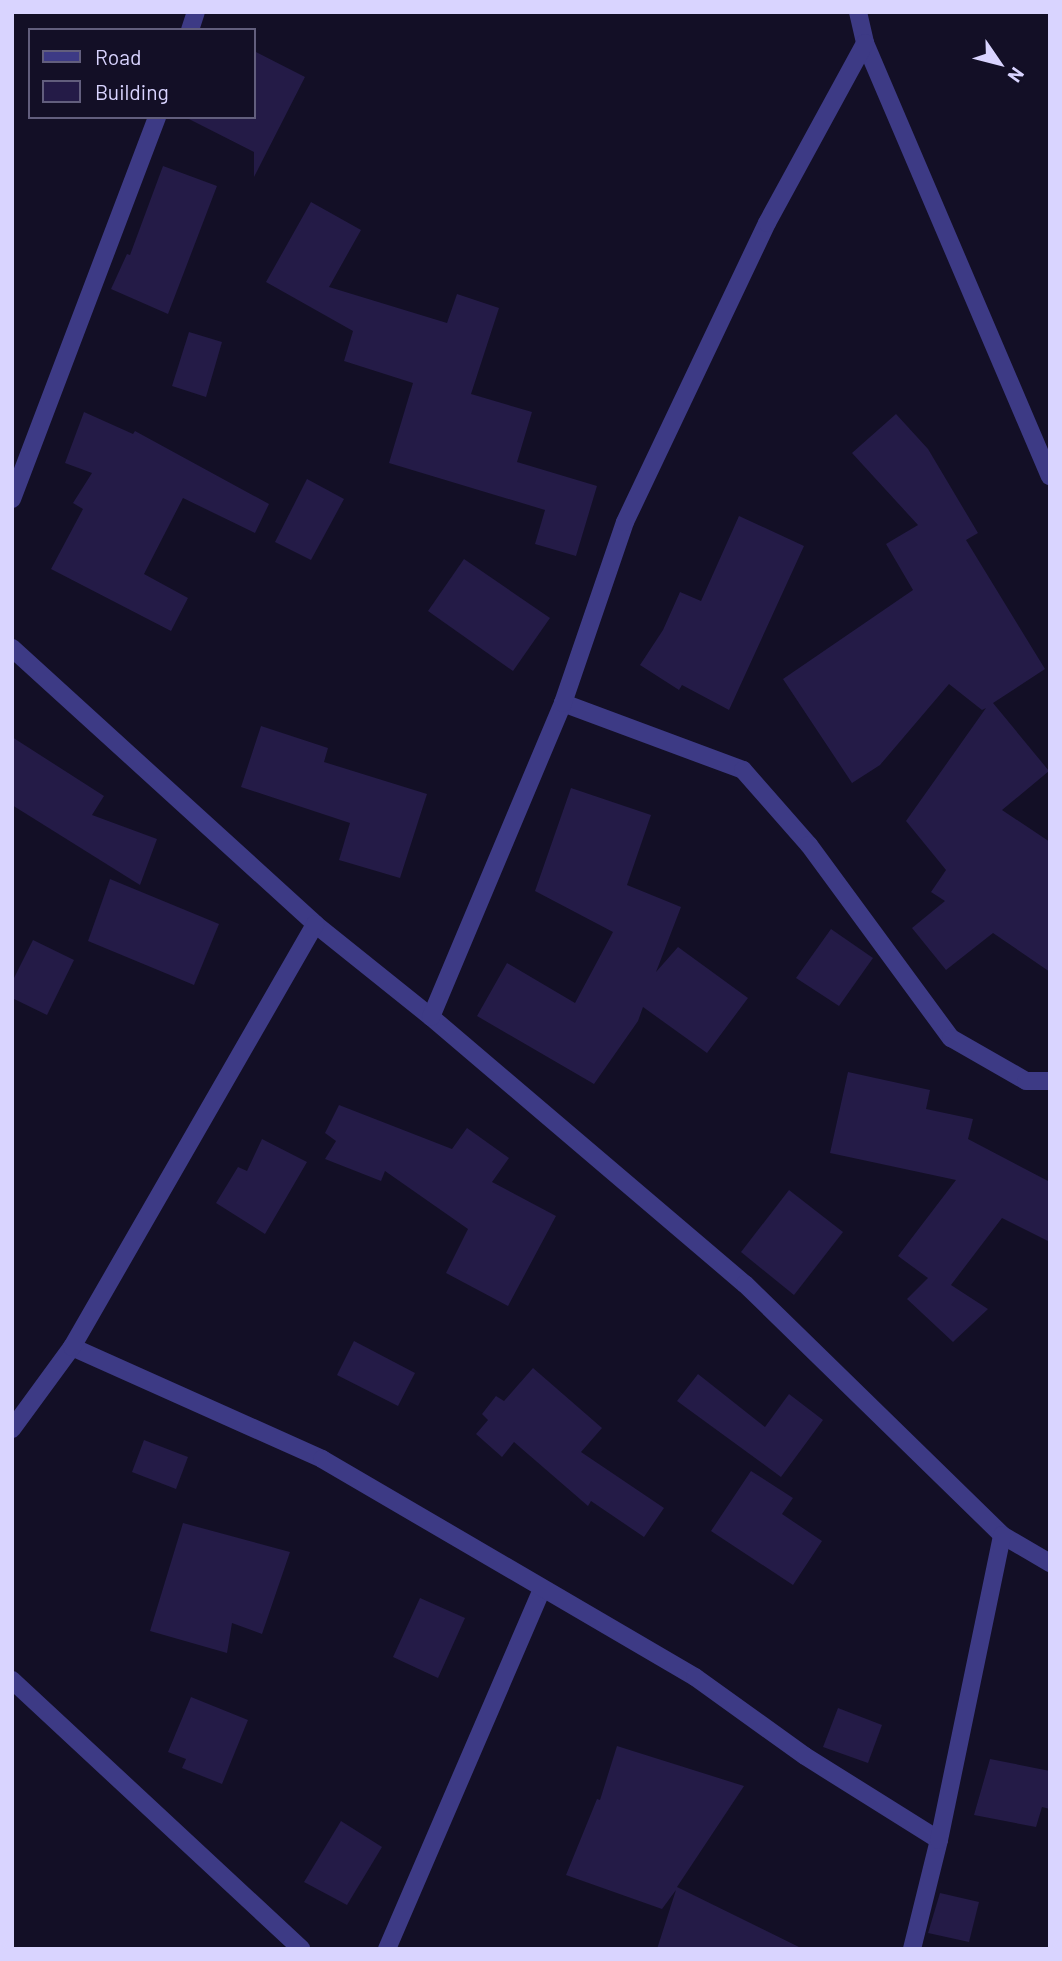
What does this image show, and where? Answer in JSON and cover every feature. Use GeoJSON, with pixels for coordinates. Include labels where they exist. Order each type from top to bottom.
{"type":"FeatureCollection","features":[{"type":"Feature","properties":{"kind":"street"},"geometry":{"type":"LineString","coordinates":[[858,12],[865,43],[1050,476]]}},
{"type":"Feature","properties":{"kind":"street"},"geometry":{"type":"LineString","coordinates":[[431,1017],[563,703],[625,522],[767,223],[865,43]]}},
{"type":"Feature","properties":{"kind":"street"},"geometry":{"type":"LineString","coordinates":[[12,499],[156,119]]}},
{"type":"Feature","properties":{"kind":"street"},"geometry":{"type":"LineString","coordinates":[[12,648],[315,924],[431,1017],[745,1284],[1002,1535],[1050,1563]]}},
{"type":"Feature","properties":{"kind":"street"},"geometry":{"type":"LineString","coordinates":[[563,703],[743,770],[809,845],[951,1038],[1026,1081],[1050,1081]]}},
{"type":"Feature","properties":{"kind":"street"},"geometry":{"type":"LineString","coordinates":[[12,1429],[72,1347],[315,924]]}},
{"type":"Feature","properties":{"kind":"street"},"geometry":{"type":"LineString","coordinates":[[72,1347],[322,1459],[695,1677],[805,1756],[939,1840]]}},
{"type":"Feature","properties":{"kind":"street"},"geometry":{"type":"LineString","coordinates":[[912,1949],[939,1840],[1002,1535]]}},
{"type":"Feature","properties":{"kind":"street"},"geometry":{"type":"LineString","coordinates":[[387,1949],[542,1590]]}},
{"type":"Feature","properties":{"kind":"street"},"geometry":{"type":"LineString","coordinates":[[12,1680],[301,1949]]}},
{"type":"Feature","properties":{"kind":"building"},"geometry":{"type":"Polygon","coordinates":[[[256,52],[305,77],[254,177],[254,152],[189,119],[256,119],[256,52]]]}},
{"type":"Feature","properties":{"kind":"building"},"geometry":{"type":"Polygon","coordinates":[[[163,166],[217,186],[168,314],[111,289],[127,254],[130,255],[163,166]]]}},
{"type":"Feature","properties":{"kind":"building"},"geometry":{"type":"Polygon","coordinates":[[[311,202],[361,230],[329,287],[447,323],[457,294],[499,308],[471,394],[532,412],[517,462],[597,486],[576,556],[535,544],[545,510],[389,463],[413,383],[344,361],[353,331],[266,282],[311,202]]]}},
{"type":"Feature","properties":{"kind":"building"},"geometry":{"type":"Polygon","coordinates":[[[189,332],[222,342],[206,397],[172,386],[189,332]]]}},
{"type":"Feature","properties":{"kind":"building"},"geometry":{"type":"Polygon","coordinates":[[[84,412],[133,434],[135,431],[269,504],[255,533],[183,498],[144,574],[188,598],[171,631],[51,569],[83,509],[73,503],[92,473],[65,463],[84,412]]]}},
{"type":"Feature","properties":{"kind":"building"},"geometry":{"type":"Polygon","coordinates":[[[896,414],[928,449],[978,533],[966,540],[1045,669],[993,703],[1049,771],[1002,810],[1050,842],[1050,972],[993,933],[946,970],[912,928],[945,901],[931,892],[946,870],[906,821],[986,708],[982,710],[949,684],[880,765],[852,783],[783,679],[913,590],[886,544],[918,525],[852,453],[896,414]]]}},
{"type":"Feature","properties":{"kind":"building"},"geometry":{"type":"Polygon","coordinates":[[[307,479],[344,499],[311,560],[275,542],[307,479]]]}},
{"type":"Feature","properties":{"kind":"building"},"geometry":{"type":"Polygon","coordinates":[[[739,516],[804,546],[729,710],[682,685],[679,690],[640,665],[663,630],[680,592],[701,601],[739,516]]]}},
{"type":"Feature","properties":{"kind":"building"},"geometry":{"type":"Polygon","coordinates":[[[464,559],[550,618],[513,671],[428,611],[464,559]]]}},
{"type":"Feature","properties":{"kind":"building"},"geometry":{"type":"Polygon","coordinates":[[[261,726],[328,748],[324,762],[427,794],[400,878],[339,860],[350,823],[241,787],[261,726]]]}},
{"type":"Feature","properties":{"kind":"building"},"geometry":{"type":"Polygon","coordinates":[[[12,737],[104,796],[92,815],[157,839],[140,885],[12,805],[12,737]]]}},
{"type":"Feature","properties":{"kind":"building"},"geometry":{"type":"Polygon","coordinates":[[[571,788],[651,815],[627,885],[681,907],[656,972],[678,947],[748,998],[707,1053],[643,1007],[638,1021],[594,1084],[477,1016],[507,963],[575,1003],[613,932],[535,891],[571,788]]]}},
{"type":"Feature","properties":{"kind":"building"},"geometry":{"type":"Polygon","coordinates":[[[110,879],[219,924],[194,985],[88,941],[110,879]]]}},
{"type":"Feature","properties":{"kind":"building"},"geometry":{"type":"Polygon","coordinates":[[[831,929],[873,958],[839,1006],[796,978],[831,929]]]}},
{"type":"Feature","properties":{"kind":"building"},"geometry":{"type":"Polygon","coordinates":[[[33,940],[74,960],[47,1015],[12,998],[12,982],[33,940]]]}},
{"type":"Feature","properties":{"kind":"building"},"geometry":{"type":"Polygon","coordinates":[[[848,1072],[930,1090],[926,1109],[973,1119],[968,1139],[1050,1182],[1050,1242],[1002,1218],[951,1285],[988,1309],[953,1342],[907,1299],[928,1278],[898,1256],[956,1180],[830,1153],[848,1072]]]}},
{"type":"Feature","properties":{"kind":"building"},"geometry":{"type":"Polygon","coordinates":[[[339,1105],[452,1149],[467,1128],[509,1158],[492,1182],[556,1216],[508,1306],[446,1273],[468,1229],[385,1171],[381,1181],[325,1159],[336,1141],[325,1133],[339,1105]]]}},
{"type":"Feature","properties":{"kind":"building"},"geometry":{"type":"Polygon","coordinates":[[[262,1139],[307,1162],[265,1234],[216,1203],[238,1167],[247,1171],[262,1139]]]}},
{"type":"Feature","properties":{"kind":"building"},"geometry":{"type":"Polygon","coordinates":[[[789,1190],[843,1232],[794,1295],[741,1252],[789,1190]]]}},
{"type":"Feature","properties":{"kind":"building"},"geometry":{"type":"Polygon","coordinates":[[[354,1341],[415,1373],[398,1406],[337,1375],[354,1341]]]}},
{"type":"Feature","properties":{"kind":"building"},"geometry":{"type":"Polygon","coordinates":[[[533,1368],[602,1428],[581,1452],[664,1508],[644,1537],[591,1501],[588,1506],[514,1442],[502,1457],[476,1434],[488,1420],[482,1414],[496,1396],[504,1401],[533,1368]]]}},
{"type":"Feature","properties":{"kind":"building"},"geometry":{"type":"Polygon","coordinates":[[[698,1374],[765,1427],[789,1394],[823,1420],[781,1477],[677,1401],[698,1374]]]}},
{"type":"Feature","properties":{"kind":"building"},"geometry":{"type":"Polygon","coordinates":[[[144,1440],[188,1457],[176,1489],[132,1472],[144,1440]]]}},
{"type":"Feature","properties":{"kind":"building"},"geometry":{"type":"Polygon","coordinates":[[[751,1471],[793,1498],[782,1514],[822,1541],[793,1585],[711,1531],[751,1471]]]}},
{"type":"Feature","properties":{"kind":"building"},"geometry":{"type":"Polygon","coordinates":[[[183,1523],[290,1552],[262,1634],[232,1623],[227,1653],[150,1631],[183,1523]]]}},
{"type":"Feature","properties":{"kind":"building"},"geometry":{"type":"Polygon","coordinates":[[[420,1598],[465,1618],[438,1678],[393,1657],[420,1598]]]}},
{"type":"Feature","properties":{"kind":"building"},"geometry":{"type":"Polygon","coordinates":[[[191,1697],[248,1720],[222,1784],[182,1768],[186,1759],[168,1752],[191,1697]]]}},
{"type":"Feature","properties":{"kind":"building"},"geometry":{"type":"Polygon","coordinates":[[[838,1708],[882,1725],[868,1763],[823,1747],[838,1708]]]}},
{"type":"Feature","properties":{"kind":"building"},"geometry":{"type":"Polygon","coordinates":[[[617,1746],[744,1786],[677,1887],[803,1949],[657,1949],[676,1890],[662,1909],[566,1875],[597,1799],[600,1800],[617,1746]]]}},
{"type":"Feature","properties":{"kind":"building"},"geometry":{"type":"Polygon","coordinates":[[[990,1759],[1050,1771],[1050,1809],[1042,1807],[1036,1827],[974,1815],[990,1759]]]}},
{"type":"Feature","properties":{"kind":"building"},"geometry":{"type":"Polygon","coordinates":[[[341,1821],[382,1847],[347,1905],[304,1882],[341,1821]]]}},
{"type":"Feature","properties":{"kind":"building"},"geometry":{"type":"Polygon","coordinates":[[[940,1893],[979,1902],[969,1942],[928,1933],[940,1893]]]}}]}
